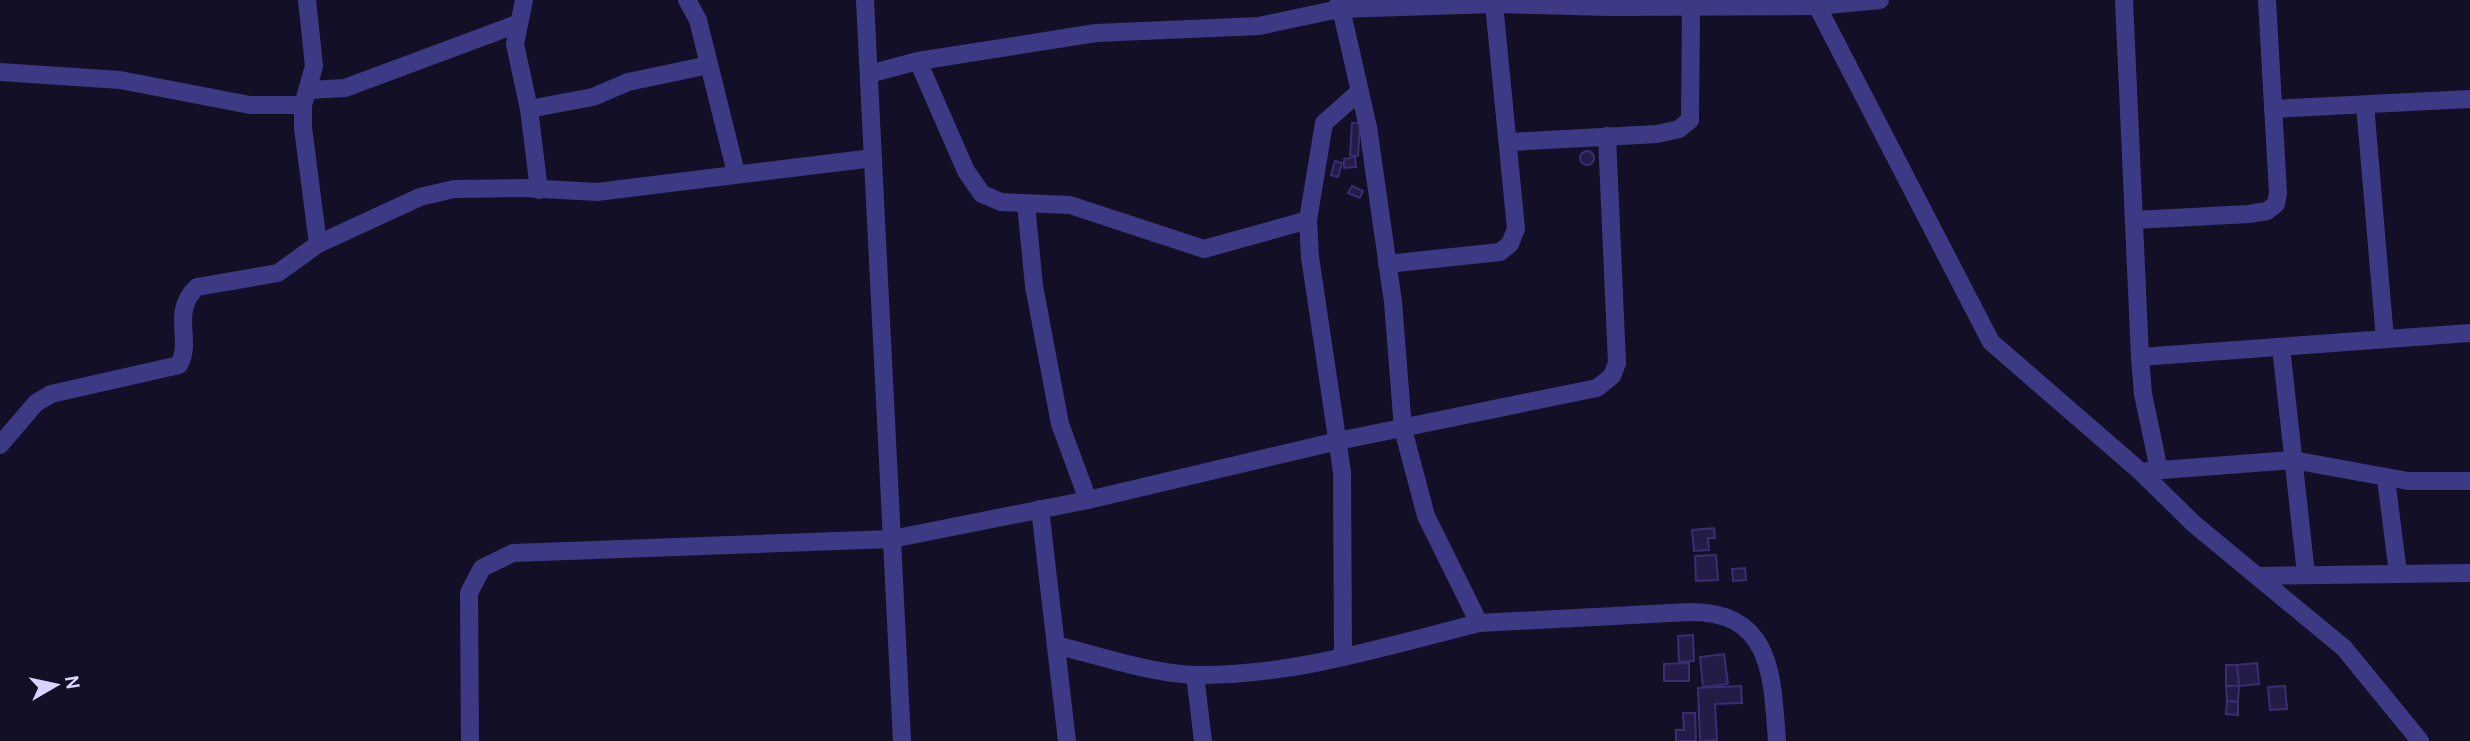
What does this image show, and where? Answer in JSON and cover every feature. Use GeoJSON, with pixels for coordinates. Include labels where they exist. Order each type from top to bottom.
{"type":"FeatureCollection","features":[{"type":"Feature","properties":{"kind":"street"},"geometry":{"type":"LineString","coordinates":[[307,0],[314,66],[306,97],[303,128],[318,244]]}},
{"type":"Feature","properties":{"kind":"street"},"geometry":{"type":"LineString","coordinates":[[524,0],[517,24],[516,56],[529,109],[539,190]]}},
{"type":"Feature","properties":{"kind":"street"},"geometry":{"type":"LineString","coordinates":[[687,0],[698,20],[736,173]]}},
{"type":"Feature","properties":{"kind":"street"},"geometry":{"type":"LineString","coordinates":[[865,0],[902,741]]}},
{"type":"Feature","properties":{"kind":"street"},"geometry":{"type":"LineString","coordinates":[[869,74],[918,61],[1096,33],[1259,26],[1339,5],[1611,4],[1691,7],[1880,0]]}},
{"type":"Feature","properties":{"kind":"street"},"geometry":{"type":"LineString","coordinates":[[2124,0],[2140,357],[2143,394],[2159,470]]}},
{"type":"Feature","properties":{"kind":"street"},"geometry":{"type":"LineString","coordinates":[[2134,220],[2249,214],[2267,211],[2276,204],[2278,193],[2267,0]]}},
{"type":"Feature","properties":{"kind":"street"},"geometry":{"type":"LineString","coordinates":[[1815,3],[1991,342],[2141,472],[2194,523],[2344,648],[2420,741]]}},
{"type":"Feature","properties":{"kind":"street"},"geometry":{"type":"LineString","coordinates":[[1387,264],[1500,252],[1510,244],[1516,229],[1510,142],[1494,4]]}},
{"type":"Feature","properties":{"kind":"street"},"geometry":{"type":"LineString","coordinates":[[1339,5],[1368,127],[1387,264],[1403,429],[1426,516],[1479,623]]}},
{"type":"Feature","properties":{"kind":"street"},"geometry":{"type":"LineString","coordinates":[[1510,142],[1657,134],[1679,129],[1690,120],[1691,7]]}},
{"type":"Feature","properties":{"kind":"street"},"geometry":{"type":"LineString","coordinates":[[0,72],[120,80],[250,106],[345,88],[517,24]]}},
{"type":"Feature","properties":{"kind":"street"},"geometry":{"type":"LineString","coordinates":[[918,61],[966,170],[982,194],[1001,202],[1070,205],[1204,249],[1308,220]]}},
{"type":"Feature","properties":{"kind":"street"},"geometry":{"type":"LineString","coordinates":[[529,109],[593,97],[628,82],[709,65]]}},
{"type":"Feature","properties":{"kind":"street"},"geometry":{"type":"LineString","coordinates":[[1343,657],[1342,471],[1310,257],[1308,220],[1324,123],[1359,92]]}},
{"type":"Feature","properties":{"kind":"street"},"geometry":{"type":"LineString","coordinates":[[2273,109],[2470,99]]}},
{"type":"Feature","properties":{"kind":"street"},"geometry":{"type":"LineString","coordinates":[[2365,105],[2385,339]]}},
{"type":"Feature","properties":{"kind":"street"},"geometry":{"type":"LineString","coordinates":[[470,741],[469,593],[482,568],[513,553],[892,539],[1088,500],[1338,441],[1597,388],[1612,376],[1617,363],[1607,136]]}},
{"type":"Feature","properties":{"kind":"street"},"geometry":{"type":"LineString","coordinates":[[0,445],[36,403],[51,394],[179,365],[183,355],[184,306],[188,295],[197,287],[278,273],[318,244],[420,197],[454,189],[597,192],[873,158]]}},
{"type":"Feature","properties":{"kind":"street"},"geometry":{"type":"LineString","coordinates":[[1027,204],[1034,286],[1060,424],[1088,500]]}},
{"type":"Feature","properties":{"kind":"street"},"geometry":{"type":"LineString","coordinates":[[2140,357],[2470,333]]}},
{"type":"Feature","properties":{"kind":"street"},"geometry":{"type":"LineString","coordinates":[[2281,347],[2306,574]]}},
{"type":"Feature","properties":{"kind":"street"},"geometry":{"type":"LineString","coordinates":[[2141,472],[2293,460],[2386,479],[2470,481]]}},
{"type":"Feature","properties":{"kind":"street"},"geometry":{"type":"LineString","coordinates":[[2386,479],[2398,573]]}},
{"type":"Feature","properties":{"kind":"street"},"geometry":{"type":"LineString","coordinates":[[1040,509],[1067,741]]}},
{"type":"Feature","properties":{"kind":"street"},"geometry":{"type":"LineString","coordinates":[[2258,576],[2470,573]]}},
{"type":"Feature","properties":{"kind":"street"},"geometry":{"type":"LineString","coordinates":[[1056,645],[1109,659],[1195,675],[1263,669],[1343,657],[1479,623],[1689,612],[1720,615],[1747,631],[1766,656],[1771,671],[1777,741]]}},
{"type":"Feature","properties":{"kind":"street"},"geometry":{"type":"LineString","coordinates":[[1195,675],[1202,741]]}},
{"type":"Feature","properties":{"kind":"building"},"geometry":{"type":"Polygon","coordinates":[[[1352,123],[1360,123],[1358,156],[1350,155],[1352,123]]]}},
{"type":"Feature","properties":{"kind":"building"},"geometry":{"type":"Polygon","coordinates":[[[1584,151],[1590,151],[1594,158],[1590,165],[1584,165],[1580,161],[1580,155],[1584,151]]]}},
{"type":"Feature","properties":{"kind":"building"},"geometry":{"type":"Polygon","coordinates":[[[1355,157],[1356,167],[1344,168],[1344,159],[1355,157]]]}},
{"type":"Feature","properties":{"kind":"building"},"geometry":{"type":"Polygon","coordinates":[[[1335,161],[1342,163],[1338,177],[1331,175],[1335,161]]]}},
{"type":"Feature","properties":{"kind":"building"},"geometry":{"type":"Polygon","coordinates":[[[1352,186],[1363,191],[1360,198],[1348,193],[1352,186]]]}},
{"type":"Feature","properties":{"kind":"building"},"geometry":{"type":"Polygon","coordinates":[[[1714,528],[1715,538],[1708,538],[1709,550],[1694,551],[1692,530],[1714,528]]]}},
{"type":"Feature","properties":{"kind":"building"},"geometry":{"type":"Polygon","coordinates":[[[1716,555],[1718,580],[1696,581],[1695,556],[1716,555]]]}},
{"type":"Feature","properties":{"kind":"building"},"geometry":{"type":"Polygon","coordinates":[[[1745,568],[1746,580],[1733,581],[1732,569],[1745,568]]]}},
{"type":"Feature","properties":{"kind":"building"},"geometry":{"type":"Polygon","coordinates":[[[1693,635],[1694,661],[1679,662],[1678,636],[1693,635]]]}},
{"type":"Feature","properties":{"kind":"building"},"geometry":{"type":"Polygon","coordinates":[[[1724,654],[1728,684],[1703,687],[1700,657],[1724,654]]]}},
{"type":"Feature","properties":{"kind":"building"},"geometry":{"type":"Polygon","coordinates":[[[1689,663],[1689,681],[1664,681],[1664,664],[1689,663]]]}},
{"type":"Feature","properties":{"kind":"building"},"geometry":{"type":"Polygon","coordinates":[[[2257,663],[2259,684],[2239,686],[2237,665],[2257,663]]]}},
{"type":"Feature","properties":{"kind":"building"},"geometry":{"type":"Polygon","coordinates":[[[2226,665],[2237,665],[2239,686],[2226,686],[2226,665]]]}},
{"type":"Feature","properties":{"kind":"building"},"geometry":{"type":"Polygon","coordinates":[[[1741,686],[1742,703],[1715,704],[1717,740],[1700,741],[1698,688],[1741,686]]]}},
{"type":"Feature","properties":{"kind":"building"},"geometry":{"type":"Polygon","coordinates":[[[2226,686],[2239,686],[2238,702],[2227,701],[2226,686]]]}},
{"type":"Feature","properties":{"kind":"building"},"geometry":{"type":"Polygon","coordinates":[[[2285,686],[2287,709],[2270,710],[2268,687],[2285,686]]]}},
{"type":"Feature","properties":{"kind":"building"},"geometry":{"type":"Polygon","coordinates":[[[2227,701],[2238,702],[2238,715],[2226,714],[2227,701]]]}},
{"type":"Feature","properties":{"kind":"building"},"geometry":{"type":"Polygon","coordinates":[[[1683,713],[1695,713],[1696,741],[1676,741],[1676,730],[1684,730],[1683,713]]]}}]}
